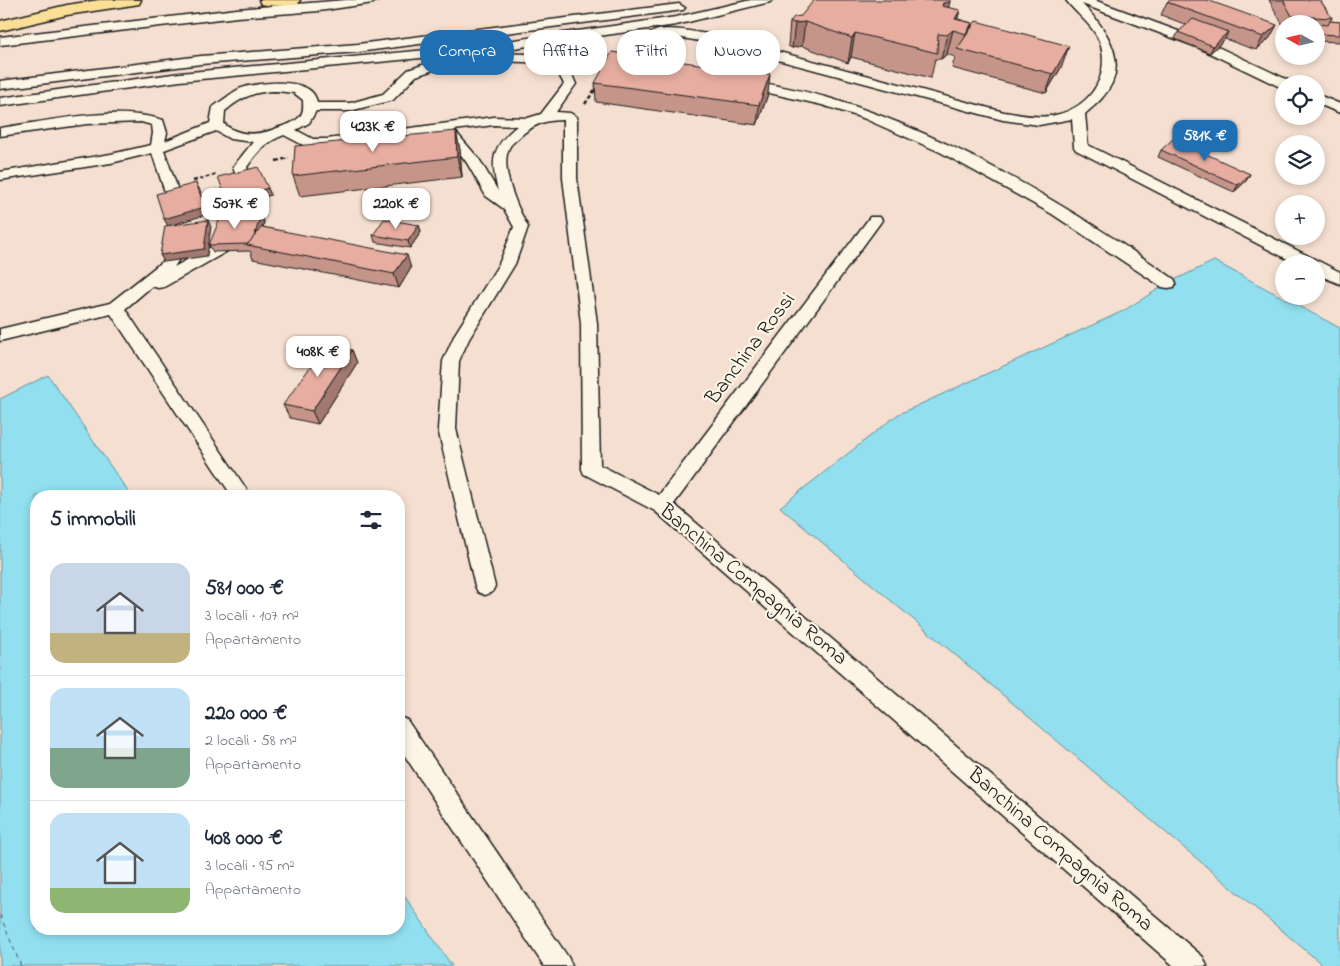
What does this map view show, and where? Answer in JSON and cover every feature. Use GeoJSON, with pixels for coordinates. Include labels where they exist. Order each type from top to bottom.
{"type":"FeatureCollection","features":[{"type":"Feature","properties":{"kind":"main road"},"geometry":{"type":"LineString","coordinates":[[0,20],[85,0]]}},
{"type":"Feature","properties":{"kind":"main road"},"geometry":{"type":"LineString","coordinates":[[0,26],[86,6],[133,0]]}},
{"type":"Feature","properties":{"kind":"main road"},"geometry":{"type":"LineString","coordinates":[[267,0],[292,0]]}},
{"type":"Feature","properties":{"kind":"lane"},"geometry":{"type":"LineString","coordinates":[[0,41],[237,13],[319,7],[373,0]]}},
{"type":"Feature","properties":{"kind":"lane"},"geometry":{"type":"LineString","coordinates":[[0,85],[201,60],[377,46],[666,10],[718,0]]}},
{"type":"Feature","properties":{"kind":"lane"},"geometry":{"type":"LineString","coordinates":[[0,102],[180,78],[480,49],[637,27],[716,13],[766,0]]}},
{"type":"Feature","properties":{"kind":"lane"},"geometry":{"type":"LineString","coordinates":[[607,41],[650,34],[676,33],[719,40],[1003,116],[1039,121],[1078,113],[1098,95],[1109,74],[1107,45],[1094,23],[1072,0]]}},
{"type":"Feature","properties":{"kind":"lane"},"geometry":{"type":"LineString","coordinates":[[1083,0],[1201,44],[1275,79]]}},
{"type":"Feature","properties":{"kind":"lane"},"geometry":{"type":"LineString","coordinates":[[311,107],[350,106],[388,97],[412,73],[437,64],[496,57],[524,58]]}},
{"type":"Feature","properties":{"kind":"lane"},"geometry":{"type":"LineString","coordinates":[[217,125],[227,134],[246,138],[268,137],[287,131],[304,120],[311,107],[308,84],[323,64]]}},
{"type":"Feature","properties":{"kind":"lane"},"geometry":{"type":"LineString","coordinates":[[485,586],[447,429],[451,361],[461,338],[507,264],[521,227],[508,204],[501,168],[502,148],[508,140],[538,118],[570,84],[566,75]]}},
{"type":"Feature","properties":{"kind":"lane"},"geometry":{"type":"LineString","coordinates":[[180,78],[213,81],[229,86],[234,96]]}},
{"type":"Feature","properties":{"kind":"lane"},"geometry":{"type":"LineString","coordinates":[[733,81],[834,103],[920,136],[995,173],[1129,255],[1168,283]]}},
{"type":"Feature","properties":{"kind":"lane"},"geometry":{"type":"LineString","coordinates":[[217,125],[218,110],[234,96],[251,89],[308,84]]}},
{"type":"Feature","properties":{"kind":"lane"},"geometry":{"type":"LineString","coordinates":[[1325,102],[1340,110]]}},
{"type":"Feature","properties":{"kind":"lane"},"geometry":{"type":"LineString","coordinates":[[1078,113],[1081,146],[1293,255]]}},
{"type":"Feature","properties":{"kind":"lane","name":"Banchina Compagnia Roma"},"geometry":{"type":"LineString","coordinates":[[538,118],[570,117],[570,178],[589,323],[591,469],[662,505],[1194,966]]}},
{"type":"Feature","properties":{"kind":"lane"},"geometry":{"type":"LineString","coordinates":[[0,132],[87,120],[142,118],[158,123],[160,133],[157,149],[186,238],[168,265],[115,307]]}},
{"type":"Feature","properties":{"kind":"lane"},"geometry":{"type":"LineString","coordinates":[[287,131],[310,142],[326,143],[443,127],[538,118]]}},
{"type":"Feature","properties":{"kind":"lane"},"geometry":{"type":"LineString","coordinates":[[0,176],[157,149],[198,135],[217,125]]}},
{"type":"Feature","properties":{"kind":"lane"},"geometry":{"type":"LineString","coordinates":[[443,127],[459,142],[474,162],[491,193],[508,204]]}},
{"type":"Feature","properties":{"kind":"lane"},"geometry":{"type":"LineString","coordinates":[[0,335],[115,307],[256,229],[240,167],[253,150],[268,137]]}},
{"type":"Feature","properties":{"kind":"lane","name":"Banchina Rossi"},"geometry":{"type":"LineString","coordinates":[[662,505],[875,220]]}},
{"type":"Feature","properties":{"kind":"lane"},"geometry":{"type":"LineString","coordinates":[[1325,272],[1340,279]]}},
{"type":"Feature","properties":{"kind":"lane"},"geometry":{"type":"LineString","coordinates":[[115,307],[238,490]]}},
{"type":"Feature","properties":{"kind":"lane"},"geometry":{"type":"LineString","coordinates":[[405,737],[560,966]]}},
{"type":"Feature","properties":{"kind":"water"},"geometry":{"type":"Polygon","coordinates":[[[1214,261],[1275,293],[1275,305],[1297,305],[1340,328],[1340,966],[1324,966],[780,507],[897,415],[1123,311],[1168,283],[1214,261]]]}},
{"type":"Feature","properties":{"kind":"water"},"geometry":{"type":"Polygon","coordinates":[[[48,375],[127,490],[30,490],[30,935],[405,935],[405,897],[452,966],[0,966],[0,399],[48,375]]]}},
{"type":"Feature","properties":{"kind":"building"},"geometry":{"type":"Polygon","coordinates":[[[814,0],[950,0],[950,2],[943,3],[942,6],[960,10],[955,19],[972,23],[966,34],[953,30],[947,35],[938,34],[937,53],[855,33],[852,38],[805,22],[790,22],[794,17],[801,16],[814,0]]]}},
{"type":"Feature","properties":{"kind":"building"},"geometry":{"type":"Polygon","coordinates":[[[1170,0],[1207,0],[1275,24],[1275,27],[1263,37],[1167,2],[1170,0]]]}},
{"type":"Feature","properties":{"kind":"building"},"geometry":{"type":"Polygon","coordinates":[[[1283,0],[1320,0],[1332,18],[1325,18],[1325,15],[1291,15],[1283,0]]]}},
{"type":"Feature","properties":{"kind":"building"},"geometry":{"type":"Polygon","coordinates":[[[1193,19],[1228,32],[1213,46],[1178,32],[1193,19]]]}},
{"type":"Feature","properties":{"kind":"building"},"geometry":{"type":"Polygon","coordinates":[[[976,21],[1069,46],[1053,74],[957,49],[976,21]]]}},
{"type":"Feature","properties":{"kind":"building"},"geometry":{"type":"Polygon","coordinates":[[[1330,21],[1340,22],[1340,35],[1325,34],[1325,25],[1328,25],[1330,21]]]}},
{"type":"Feature","properties":{"kind":"building"},"geometry":{"type":"Polygon","coordinates":[[[612,52],[617,53],[617,75],[686,75],[686,62],[696,64],[696,75],[770,75],[759,105],[595,83],[599,75],[607,75],[607,61],[612,52]]]}},
{"type":"Feature","properties":{"kind":"building"},"geometry":{"type":"Polygon","coordinates":[[[456,131],[457,157],[293,176],[295,146],[456,131]]]}},
{"type":"Feature","properties":{"kind":"building"},"geometry":{"type":"Polygon","coordinates":[[[1173,139],[1250,174],[1238,185],[1161,150],[1173,139]]]}},
{"type":"Feature","properties":{"kind":"building"},"geometry":{"type":"Polygon","coordinates":[[[258,167],[268,188],[227,201],[218,177],[258,167]]]}},
{"type":"Feature","properties":{"kind":"building"},"geometry":{"type":"Polygon","coordinates":[[[196,183],[205,207],[164,219],[156,194],[196,183]]]}},
{"type":"Feature","properties":{"kind":"building"},"geometry":{"type":"Polygon","coordinates":[[[261,215],[254,237],[248,244],[209,245],[221,216],[261,215]]]}},
{"type":"Feature","properties":{"kind":"building"},"geometry":{"type":"Polygon","coordinates":[[[384,219],[419,225],[408,241],[373,235],[384,219]]]}},
{"type":"Feature","properties":{"kind":"building"},"geometry":{"type":"Polygon","coordinates":[[[208,220],[204,249],[160,255],[165,226],[208,220]]]}},
{"type":"Feature","properties":{"kind":"building"},"geometry":{"type":"Polygon","coordinates":[[[262,227],[407,255],[394,274],[247,245],[262,227]]]}},
{"type":"Feature","properties":{"kind":"building"},"geometry":{"type":"Polygon","coordinates":[[[326,345],[352,350],[312,411],[283,405],[326,345]]]}},
{"type":"Feature","properties":{"kind":"ferry route"},"geometry":{"type":"LineString","coordinates":[[0,915],[21,966]]}}]}
